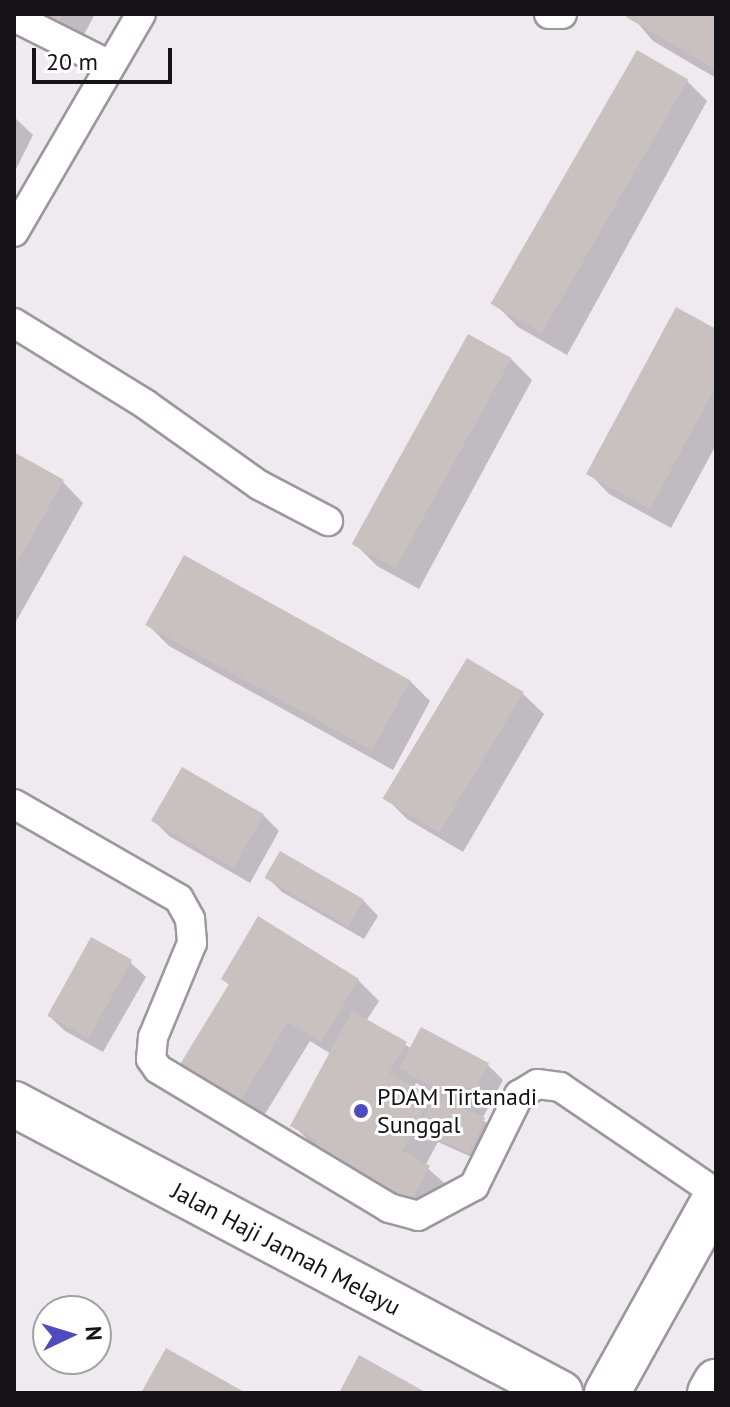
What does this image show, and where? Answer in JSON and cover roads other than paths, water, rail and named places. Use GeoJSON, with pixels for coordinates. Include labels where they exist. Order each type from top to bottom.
{"type":"FeatureCollection","features":[{"type":"Feature","properties":{"kind":"main road","name":"Jalan Haji Jannah Melayu"},"geometry":{"type":"LineString","coordinates":[[14,1104],[560,1393]]}},
{"type":"Feature","properties":{"kind":"main road"},"geometry":{"type":"LineString","coordinates":[[607,1393],[716,1195]]}},
{"type":"Feature","properties":{"kind":"main road"},"geometry":{"type":"LineString","coordinates":[[710,1393],[716,1382]]}},
{"type":"Feature","properties":{"kind":"lane"},"geometry":{"type":"LineString","coordinates":[[14,232],[141,14]]}},
{"type":"Feature","properties":{"kind":"lane"},"geometry":{"type":"LineString","coordinates":[[549,14],[562,14]]}},
{"type":"Feature","properties":{"kind":"lane"},"geometry":{"type":"LineString","coordinates":[[14,17],[110,65]]}},
{"type":"Feature","properties":{"kind":"lane"},"geometry":{"type":"LineString","coordinates":[[14,323],[145,404],[259,485],[328,521]]}},
{"type":"Feature","properties":{"kind":"lane"},"geometry":{"type":"LineString","coordinates":[[14,804],[179,899],[190,919],[192,943],[153,1037],[151,1059],[158,1069],[389,1208],[418,1216],[474,1186],[519,1095],[537,1084],[560,1087],[716,1195]]}},
{"type":"Feature","properties":{"kind":"place","name":"PDAM Tirtanadi Sunggal"},"geometry":{"type":"Point","coordinates":[361,1111]}}]}
